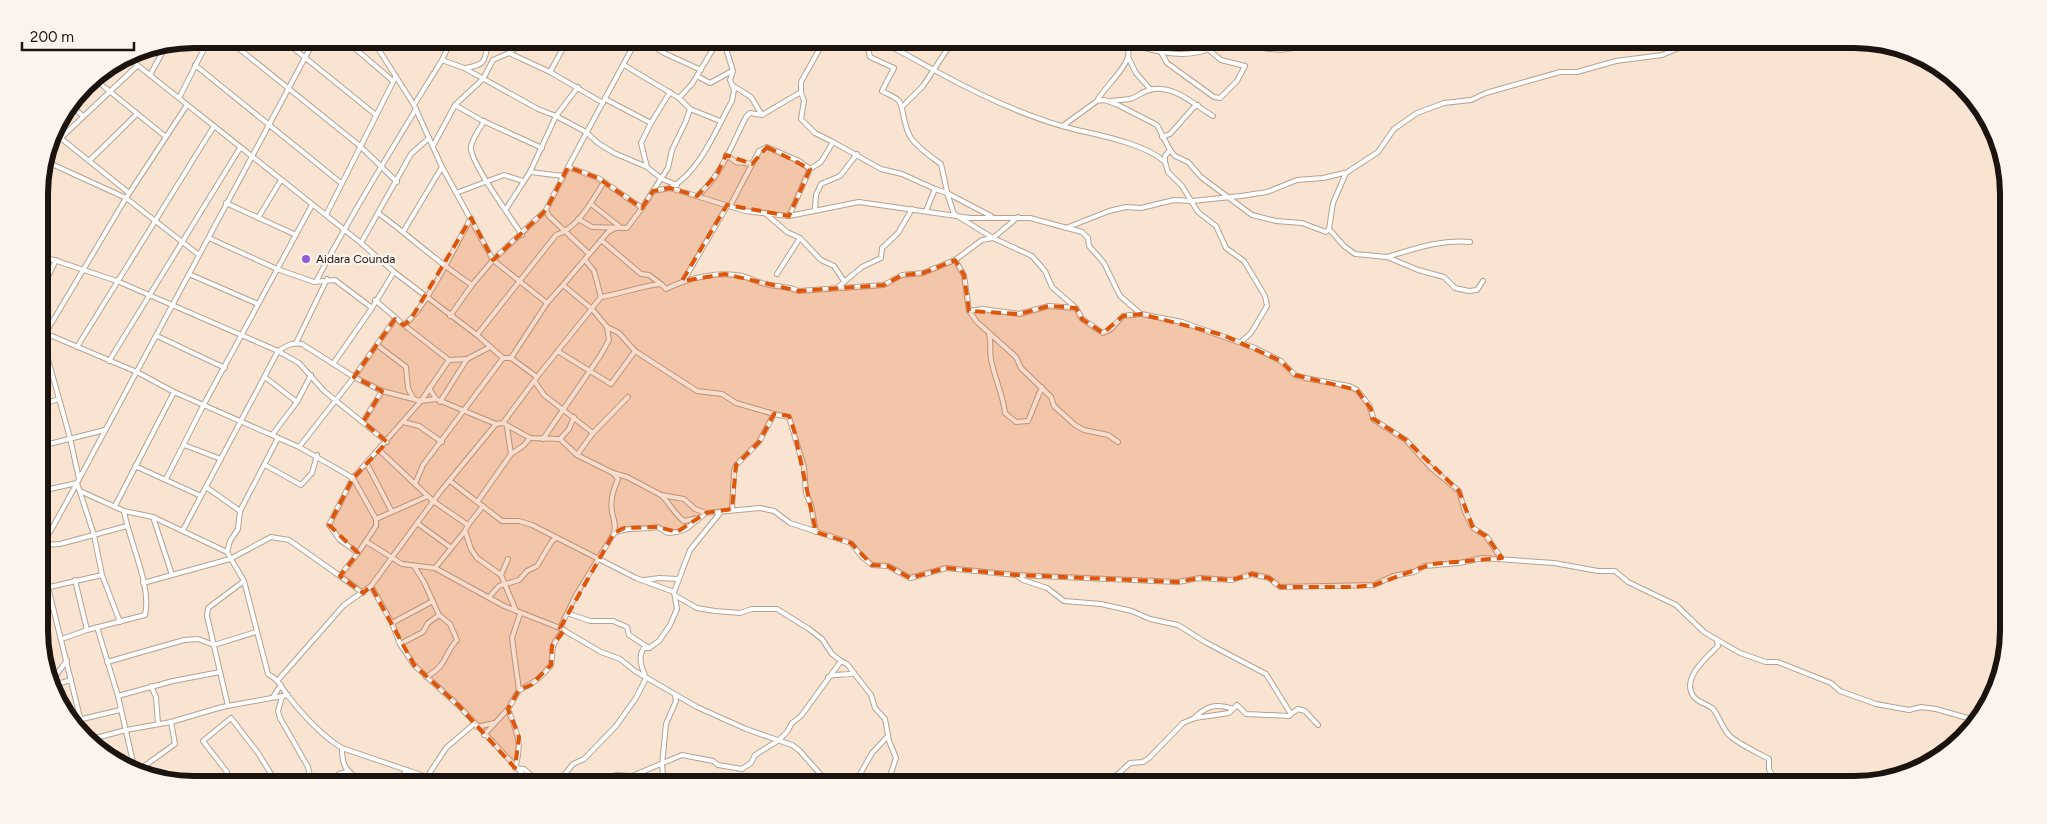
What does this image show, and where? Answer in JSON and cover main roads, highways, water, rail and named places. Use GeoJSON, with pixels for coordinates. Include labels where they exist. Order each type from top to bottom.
{"type":"FeatureCollection","features":[{"type":"Feature","properties":{"kind":"place","name":"Aidara Counda"},"geometry":{"type":"Point","coordinates":[306,259]}}]}
